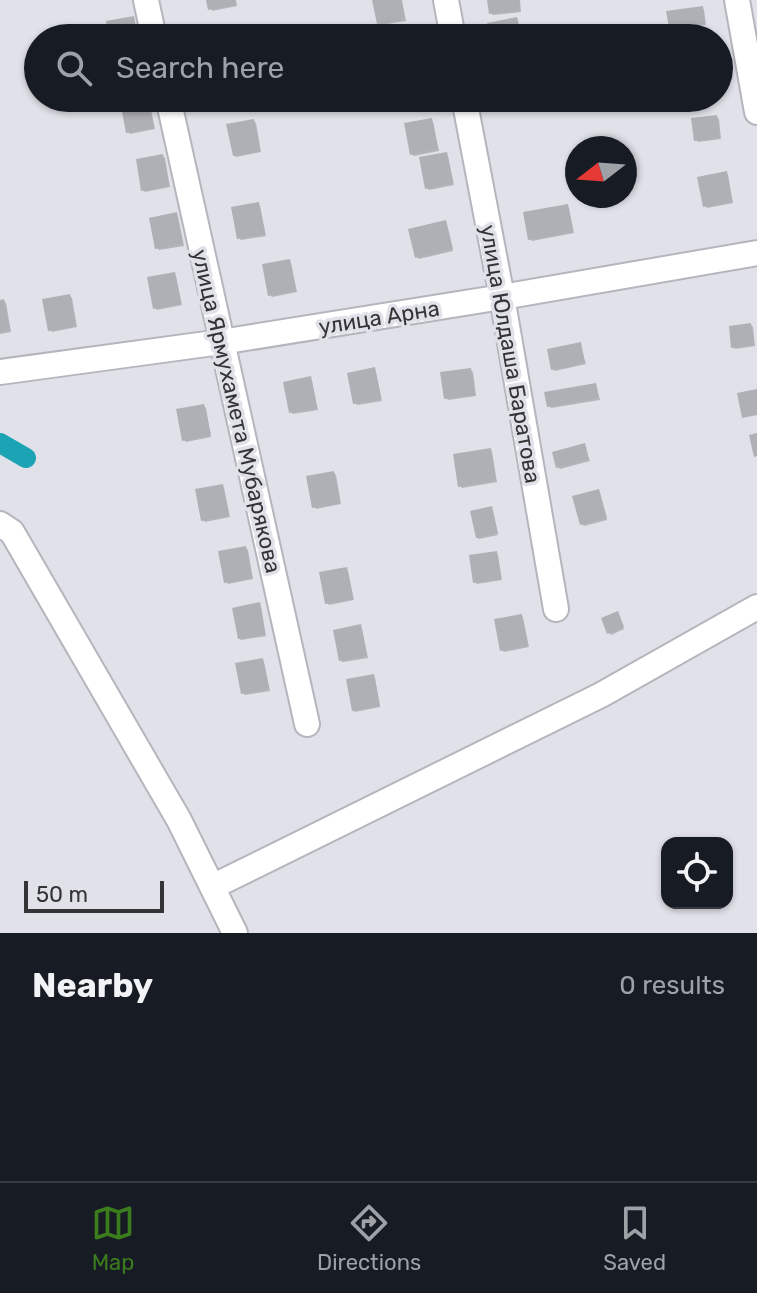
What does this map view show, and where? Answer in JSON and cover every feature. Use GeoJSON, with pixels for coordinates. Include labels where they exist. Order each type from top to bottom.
{"type":"FeatureCollection","features":[{"type":"Feature","properties":{"kind":"street"},"geometry":{"type":"LineString","coordinates":[[146,0],[151,24]]}},
{"type":"Feature","properties":{"kind":"street"},"geometry":{"type":"LineString","coordinates":[[446,0],[450,24]]}},
{"type":"Feature","properties":{"kind":"street"},"geometry":{"type":"LineString","coordinates":[[737,0],[757,112]]}},
{"type":"Feature","properties":{"kind":"street","name":"улица Ярмухамета Мубарякова"},"geometry":{"type":"LineString","coordinates":[[171,112],[307,724]]}},
{"type":"Feature","properties":{"kind":"street","name":"улица Юлдаша Баратова"},"geometry":{"type":"LineString","coordinates":[[467,112],[556,609]]}},
{"type":"Feature","properties":{"kind":"street","name":"улица Арна"},"geometry":{"type":"LineString","coordinates":[[0,372],[221,342],[757,253]]}},
{"type":"Feature","properties":{"kind":"street"},"geometry":{"type":"LineString","coordinates":[[0,524],[12,532],[179,820],[235,933]]}},
{"type":"Feature","properties":{"kind":"street"},"geometry":{"type":"LineString","coordinates":[[212,887],[601,695],[757,607]]}},
{"type":"Feature","properties":{"kind":"building"},"geometry":{"type":"Polygon","coordinates":[[[206,0],[235,0],[236,5],[208,10],[206,0]]]}},
{"type":"Feature","properties":{"kind":"building"},"geometry":{"type":"Polygon","coordinates":[[[372,0],[401,0],[405,19],[377,24],[372,0]]]}},
{"type":"Feature","properties":{"kind":"building"},"geometry":{"type":"Polygon","coordinates":[[[487,0],[519,0],[520,10],[489,14],[487,0]]]}},
{"type":"Feature","properties":{"kind":"building"},"geometry":{"type":"Polygon","coordinates":[[[703,6],[705,24],[668,24],[666,11],[703,6]]]}},
{"type":"Feature","properties":{"kind":"building"},"geometry":{"type":"Polygon","coordinates":[[[134,16],[135,24],[107,24],[106,21],[134,16]]]}},
{"type":"Feature","properties":{"kind":"building"},"geometry":{"type":"Polygon","coordinates":[[[517,17],[519,24],[487,24],[517,17]]]}},
{"type":"Feature","properties":{"kind":"building"},"geometry":{"type":"Polygon","coordinates":[[[122,112],[151,112],[154,128],[126,133],[122,112]]]}},
{"type":"Feature","properties":{"kind":"building"},"geometry":{"type":"Polygon","coordinates":[[[717,115],[720,138],[694,141],[691,118],[717,115]]]}},
{"type":"Feature","properties":{"kind":"building"},"geometry":{"type":"Polygon","coordinates":[[[432,118],[438,149],[410,155],[404,123],[432,118]]]}},
{"type":"Feature","properties":{"kind":"building"},"geometry":{"type":"Polygon","coordinates":[[[254,119],[260,151],[233,156],[226,124],[254,119]]]}},
{"type":"Feature","properties":{"kind":"building"},"geometry":{"type":"Polygon","coordinates":[[[447,152],[453,183],[425,189],[419,157],[447,152]]]}},
{"type":"Feature","properties":{"kind":"building"},"geometry":{"type":"Polygon","coordinates":[[[163,154],[169,186],[141,191],[136,159],[163,154]]]}},
{"type":"Feature","properties":{"kind":"building"},"geometry":{"type":"Polygon","coordinates":[[[727,171],[732,202],[703,207],[697,177],[727,171]]]}},
{"type":"Feature","properties":{"kind":"building"},"geometry":{"type":"Polygon","coordinates":[[[259,202],[265,234],[237,239],[231,207],[259,202]]]}},
{"type":"Feature","properties":{"kind":"building"},"geometry":{"type":"Polygon","coordinates":[[[565,205],[565,208],[569,208],[573,232],[528,240],[523,212],[565,205]]]}},
{"type":"Feature","properties":{"kind":"building"},"geometry":{"type":"Polygon","coordinates":[[[177,212],[183,244],[155,249],[149,218],[177,212]]]}},
{"type":"Feature","properties":{"kind":"building"},"geometry":{"type":"Polygon","coordinates":[[[446,220],[453,249],[415,258],[408,229],[446,220]]]}},
{"type":"Feature","properties":{"kind":"building"},"geometry":{"type":"Polygon","coordinates":[[[290,259],[296,291],[268,296],[262,264],[290,259]]]}},
{"type":"Feature","properties":{"kind":"building"},"geometry":{"type":"Polygon","coordinates":[[[175,272],[181,304],[153,309],[147,277],[175,272]]]}},
{"type":"Feature","properties":{"kind":"building"},"geometry":{"type":"Polygon","coordinates":[[[70,294],[76,326],[48,331],[42,299],[70,294]]]}},
{"type":"Feature","properties":{"kind":"building"},"geometry":{"type":"Polygon","coordinates":[[[4,299],[10,330],[0,332],[0,300],[4,299]]]}},
{"type":"Feature","properties":{"kind":"building"},"geometry":{"type":"Polygon","coordinates":[[[751,323],[754,345],[731,348],[729,326],[751,323]]]}},
{"type":"Feature","properties":{"kind":"building"},"geometry":{"type":"Polygon","coordinates":[[[581,342],[585,363],[551,370],[547,349],[581,342]]]}},
{"type":"Feature","properties":{"kind":"building"},"geometry":{"type":"Polygon","coordinates":[[[375,367],[381,399],[353,404],[347,373],[375,367]]]}},
{"type":"Feature","properties":{"kind":"building"},"geometry":{"type":"Polygon","coordinates":[[[471,368],[475,395],[444,399],[440,372],[471,368]]]}},
{"type":"Feature","properties":{"kind":"building"},"geometry":{"type":"Polygon","coordinates":[[[311,376],[317,408],[289,413],[283,382],[311,376]]]}},
{"type":"Feature","properties":{"kind":"building"},"geometry":{"type":"Polygon","coordinates":[[[596,383],[599,398],[547,407],[544,392],[596,383]]]}},
{"type":"Feature","properties":{"kind":"building"},"geometry":{"type":"Polygon","coordinates":[[[757,389],[757,415],[742,418],[737,393],[757,389]]]}},
{"type":"Feature","properties":{"kind":"building"},"geometry":{"type":"Polygon","coordinates":[[[204,404],[211,435],[182,441],[176,409],[204,404]]]}},
{"type":"Feature","properties":{"kind":"building"},"geometry":{"type":"Polygon","coordinates":[[[757,433],[757,456],[754,457],[749,435],[757,433]]]}},
{"type":"Feature","properties":{"kind":"building"},"geometry":{"type":"Polygon","coordinates":[[[585,443],[589,459],[556,468],[552,452],[585,443]]]}},
{"type":"Feature","properties":{"kind":"building"},"geometry":{"type":"Polygon","coordinates":[[[491,448],[496,480],[458,487],[453,454],[491,448]]]}},
{"type":"Feature","properties":{"kind":"building"},"geometry":{"type":"Polygon","coordinates":[[[334,471],[340,503],[312,508],[306,476],[334,471]]]}},
{"type":"Feature","properties":{"kind":"building"},"geometry":{"type":"Polygon","coordinates":[[[223,484],[229,516],[201,521],[195,489],[223,484]]]}},
{"type":"Feature","properties":{"kind":"building"},"geometry":{"type":"Polygon","coordinates":[[[599,489],[607,518],[580,525],[572,496],[599,489]]]}},
{"type":"Feature","properties":{"kind":"building"},"geometry":{"type":"Polygon","coordinates":[[[492,506],[498,533],[476,538],[470,511],[492,506]]]}},
{"type":"Feature","properties":{"kind":"building"},"geometry":{"type":"Polygon","coordinates":[[[246,546],[252,578],[224,583],[218,551],[246,546]]]}},
{"type":"Feature","properties":{"kind":"building"},"geometry":{"type":"Polygon","coordinates":[[[497,551],[501,579],[473,583],[469,555],[497,551]]]}},
{"type":"Feature","properties":{"kind":"building"},"geometry":{"type":"Polygon","coordinates":[[[347,567],[353,599],[325,604],[319,572],[347,567]]]}},
{"type":"Feature","properties":{"kind":"building"},"geometry":{"type":"Polygon","coordinates":[[[260,602],[265,634],[238,639],[232,608],[260,602]]]}},
{"type":"Feature","properties":{"kind":"building"},"geometry":{"type":"Polygon","coordinates":[[[618,611],[624,627],[607,634],[601,618],[618,611]]]}},
{"type":"Feature","properties":{"kind":"building"},"geometry":{"type":"Polygon","coordinates":[[[522,614],[528,646],[500,651],[494,619],[522,614]]]}},
{"type":"Feature","properties":{"kind":"building"},"geometry":{"type":"Polygon","coordinates":[[[361,624],[367,656],[339,661],[333,630],[361,624]]]}},
{"type":"Feature","properties":{"kind":"building"},"geometry":{"type":"Polygon","coordinates":[[[263,658],[269,689],[241,694],[235,663],[263,658]]]}},
{"type":"Feature","properties":{"kind":"building"},"geometry":{"type":"Polygon","coordinates":[[[374,674],[380,706],[352,711],[346,679],[374,674]]]}},
{"type":"Feature","properties":{"kind":"waterway"},"geometry":{"type":"LineString","coordinates":[[0,443],[26,458]]}}]}
